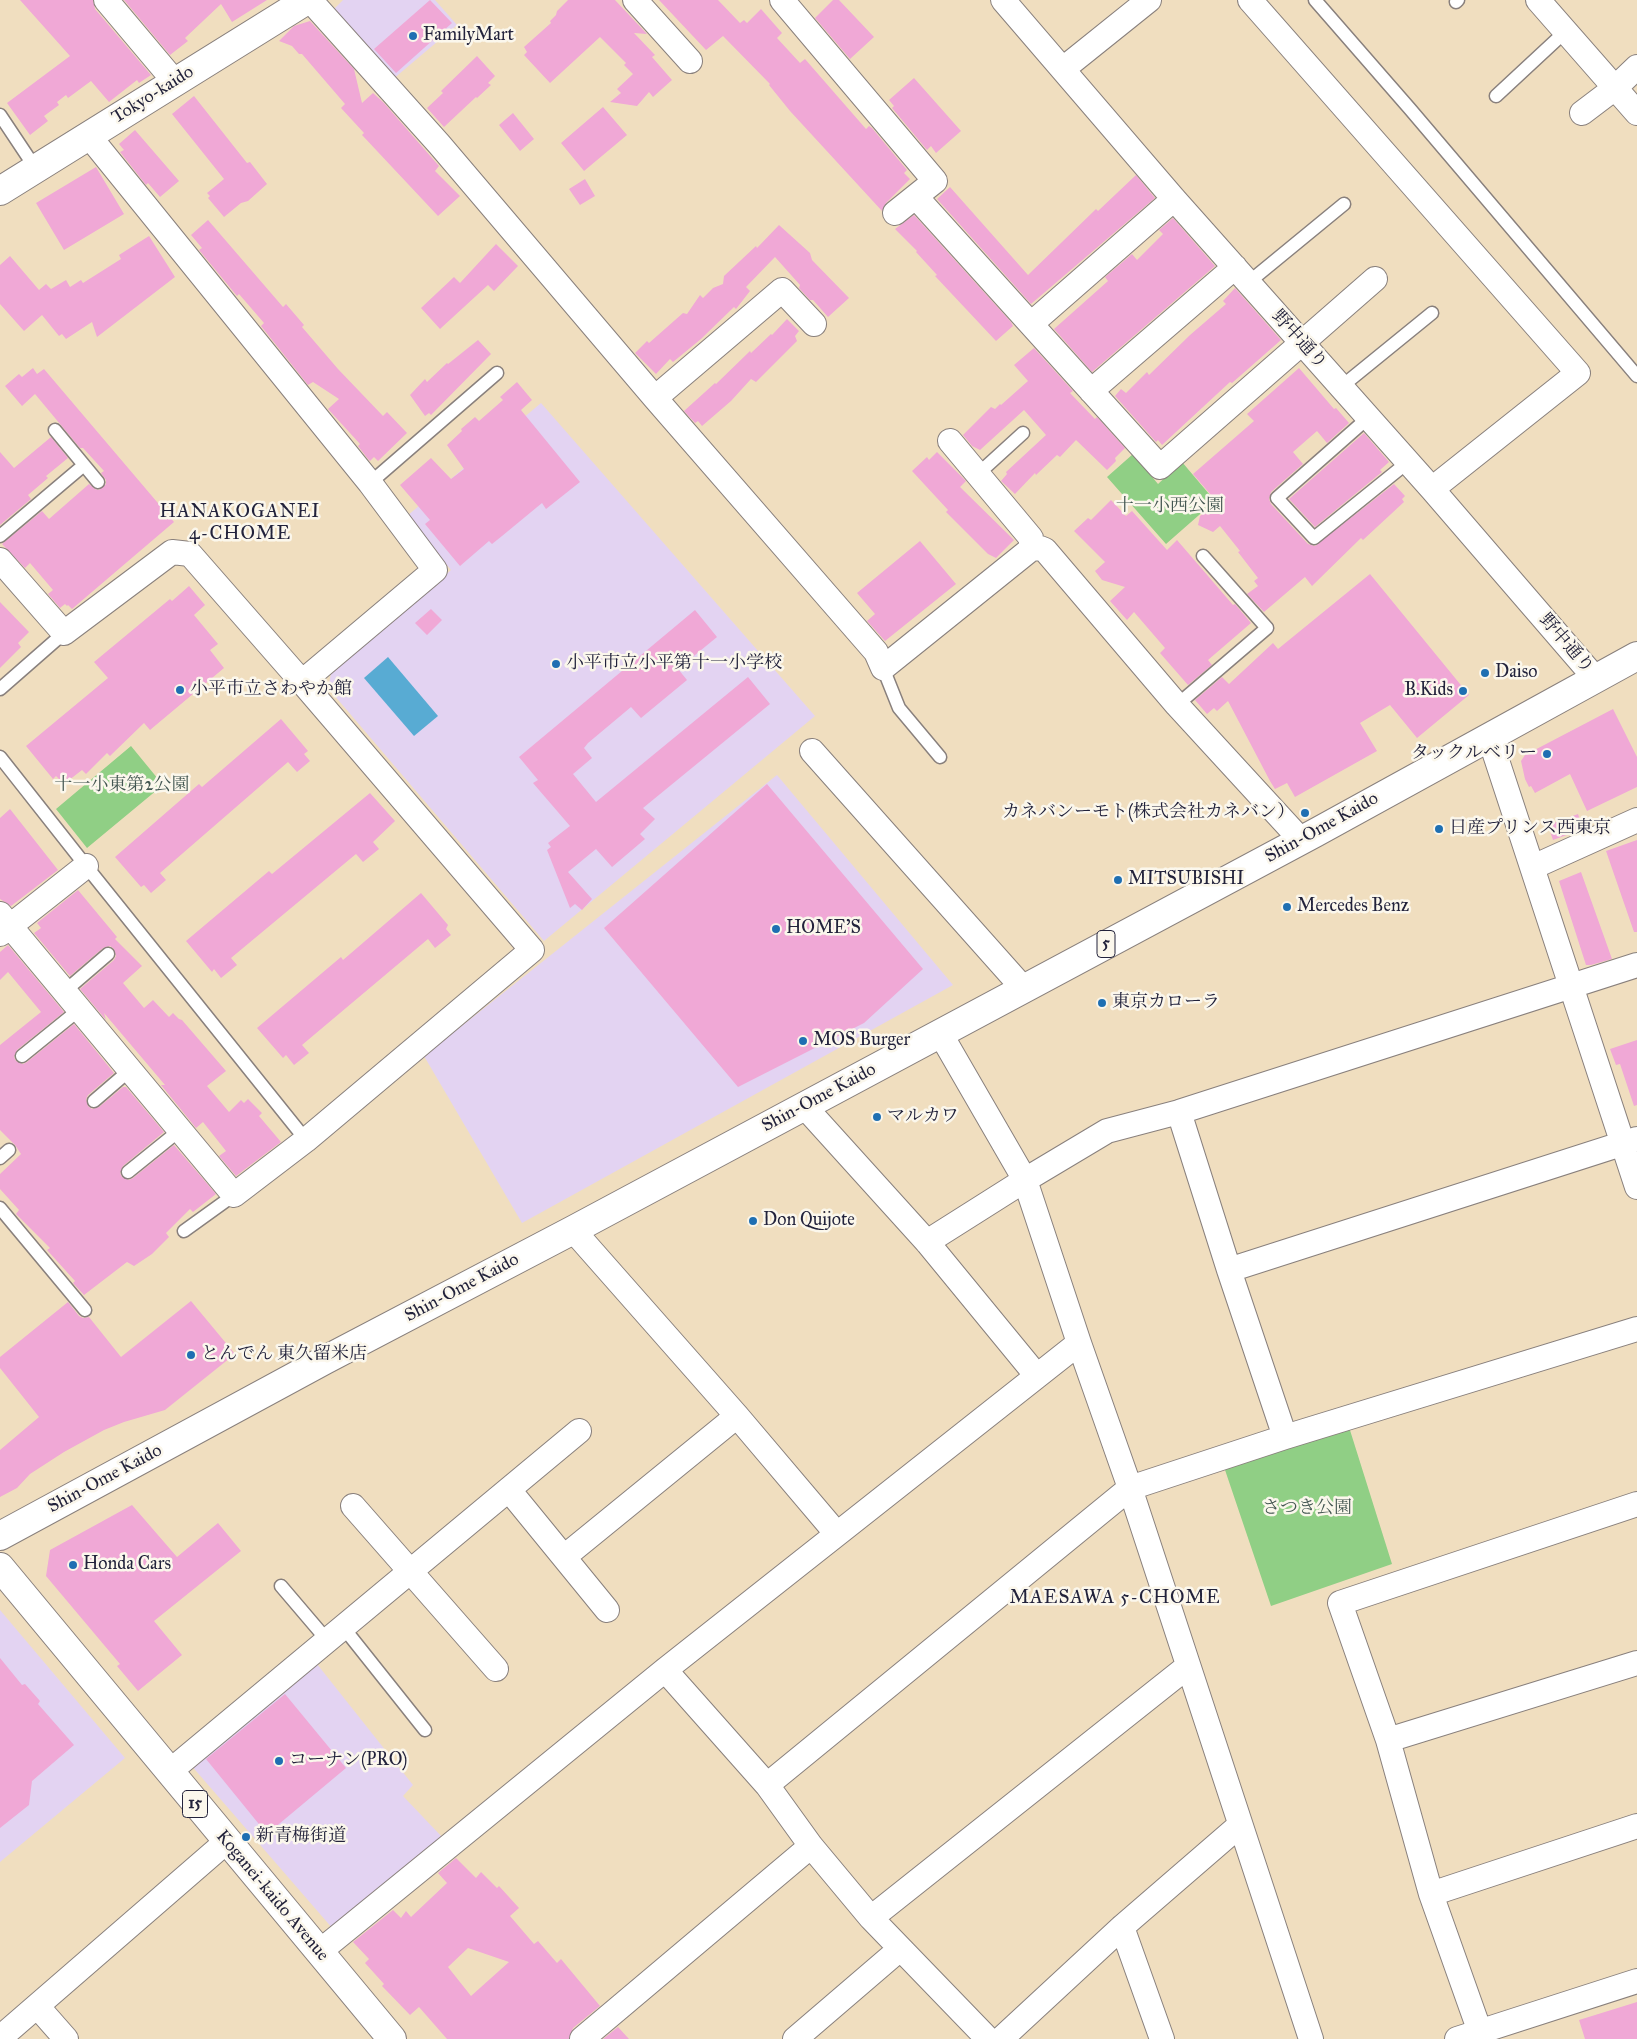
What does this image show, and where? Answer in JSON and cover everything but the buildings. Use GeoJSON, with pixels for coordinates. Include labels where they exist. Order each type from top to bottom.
{"type":"FeatureCollection","features":[{"type":"Feature","properties":{"kind":"main road","name":"Tokyo-kaido"},"geometry":{"type":"LineString","coordinates":[[0,191],[308,0]]}},
{"type":"Feature","properties":{"kind":"main road","name":"Shin-Ome Kaido"},"geometry":{"type":"LineString","coordinates":[[0,1536],[325,1360],[573,1230],[1301,840],[1637,656]]}},
{"type":"Feature","properties":{"kind":"main road","name":"Koganei-kaido Avenue"},"geometry":{"type":"LineString","coordinates":[[0,1567],[226,1842],[392,2039]]}},
{"type":"Feature","properties":{"kind":"street"},"geometry":{"type":"LineString","coordinates":[[106,0],[176,82]]}},
{"type":"Feature","properties":{"kind":"street"},"geometry":{"type":"LineString","coordinates":[[308,0],[438,144],[655,398],[876,652],[883,668],[1031,549],[1040,548],[1045,550],[1177,705],[1301,840]]}},
{"type":"Feature","properties":{"kind":"street"},"geometry":{"type":"LineString","coordinates":[[635,0],[690,61]]}},
{"type":"Feature","properties":{"kind":"street"},"geometry":{"type":"LineString","coordinates":[[782,0],[935,181],[895,212]]}},
{"type":"Feature","properties":{"kind":"street"},"geometry":{"type":"LineString","coordinates":[[1063,69],[1149,0]]}},
{"type":"Feature","properties":{"kind":"street"},"geometry":{"type":"LineString","coordinates":[[1250,0],[1578,373],[1432,489]]}},
{"type":"Feature","properties":{"kind":"street"},"geometry":{"type":"LineString","coordinates":[[1538,0],[1637,113]]}},
{"type":"Feature","properties":{"kind":"street","name":"野中通り"},"geometry":{"type":"LineString","coordinates":[[1005,1],[1174,199],[1369,417],[1595,678]]}},
{"type":"Feature","properties":{"kind":"street"},"geometry":{"type":"LineString","coordinates":[[1582,113],[1615,88],[1637,67]]}},
{"type":"Feature","properties":{"kind":"street"},"geometry":{"type":"LineString","coordinates":[[89,136],[370,484],[435,570],[302,682]]}},
{"type":"Feature","properties":{"kind":"street"},"geometry":{"type":"LineString","coordinates":[[916,197],[1160,467],[1375,280]]}},
{"type":"Feature","properties":{"kind":"street"},"geometry":{"type":"LineString","coordinates":[[1031,324],[1174,199]]}},
{"type":"Feature","properties":{"kind":"street"},"geometry":{"type":"LineString","coordinates":[[1091,391],[1242,275]]}},
{"type":"Feature","properties":{"kind":"street"},"geometry":{"type":"LineString","coordinates":[[655,398],[782,290],[814,324]]}},
{"type":"Feature","properties":{"kind":"street"},"geometry":{"type":"LineString","coordinates":[[950,441],[1031,538],[1031,549]]}},
{"type":"Feature","properties":{"kind":"street"},"geometry":{"type":"LineString","coordinates":[[0,560],[64,633],[172,552],[190,554],[532,950],[306,1140],[234,1195],[72,1000],[3,924],[86,866]]}},
{"type":"Feature","properties":{"kind":"street"},"geometry":{"type":"LineString","coordinates":[[1490,736],[1572,986],[1630,1142],[1637,1187]]}},
{"type":"Feature","properties":{"kind":"street"},"geometry":{"type":"LineString","coordinates":[[812,751],[1023,988]]}},
{"type":"Feature","properties":{"kind":"street"},"geometry":{"type":"LineString","coordinates":[[1533,867],[1637,820]]}},
{"type":"Feature","properties":{"kind":"street"},"geometry":{"type":"LineString","coordinates":[[927,1242],[1107,1131],[1179,1112],[1637,965]]}},
{"type":"Feature","properties":{"kind":"street"},"geometry":{"type":"LineString","coordinates":[[940,1033],[1025,1180],[1130,1488],[1311,2039]]}},
{"type":"Feature","properties":{"kind":"street"},"geometry":{"type":"LineString","coordinates":[[804,1106],[927,1242],[1037,1376]]}},
{"type":"Feature","properties":{"kind":"street"},"geometry":{"type":"LineString","coordinates":[[1179,1112],[1285,1437]]}},
{"type":"Feature","properties":{"kind":"street"},"geometry":{"type":"LineString","coordinates":[[1229,1270],[1630,1142]]}},
{"type":"Feature","properties":{"kind":"street"},"geometry":{"type":"LineString","coordinates":[[573,1230],[737,1416],[837,1534]]}},
{"type":"Feature","properties":{"kind":"street"},"geometry":{"type":"LineString","coordinates":[[767,1785],[1130,1488],[1285,1437],[1637,1329]]}},
{"type":"Feature","properties":{"kind":"street"},"geometry":{"type":"LineString","coordinates":[[319,1952],[665,1670],[1079,1343]]}},
{"type":"Feature","properties":{"kind":"street"},"geometry":{"type":"LineString","coordinates":[[564,1557],[737,1416]]}},
{"type":"Feature","properties":{"kind":"street"},"geometry":{"type":"LineString","coordinates":[[169,1772],[579,1431]]}},
{"type":"Feature","properties":{"kind":"street"},"geometry":{"type":"LineString","coordinates":[[509,1490],[608,1610]]}},
{"type":"Feature","properties":{"kind":"street"},"geometry":{"type":"LineString","coordinates":[[1480,2032],[1431,1894],[1388,1740],[1340,1603],[1637,1504]]}},
{"type":"Feature","properties":{"kind":"street"},"geometry":{"type":"LineString","coordinates":[[353,1506],[496,1669]]}},
{"type":"Feature","properties":{"kind":"street"},"geometry":{"type":"LineString","coordinates":[[1388,1740],[1637,1662]]}},
{"type":"Feature","properties":{"kind":"street"},"geometry":{"type":"LineString","coordinates":[[871,1918],[1188,1667]]}},
{"type":"Feature","properties":{"kind":"street"},"geometry":{"type":"LineString","coordinates":[[665,1670],[767,1785],[811,1846],[871,1918],[988,2039]]}},
{"type":"Feature","properties":{"kind":"street"},"geometry":{"type":"LineString","coordinates":[[1001,2039],[1122,1927],[1240,1825]]}},
{"type":"Feature","properties":{"kind":"street"},"geometry":{"type":"LineString","coordinates":[[1431,1894],[1637,1826]]}},
{"type":"Feature","properties":{"kind":"street"},"geometry":{"type":"LineString","coordinates":[[0,2038],[226,1842]]}},
{"type":"Feature","properties":{"kind":"street"},"geometry":{"type":"LineString","coordinates":[[582,2039],[811,1846]]}},
{"type":"Feature","properties":{"kind":"street"},"geometry":{"type":"LineString","coordinates":[[1122,1927],[1162,2039]]}},
{"type":"Feature","properties":{"kind":"street"},"geometry":{"type":"LineString","coordinates":[[795,2039],[900,1949]]}},
{"type":"Feature","properties":{"kind":"street"},"geometry":{"type":"LineString","coordinates":[[1457,2039],[1637,1981]]}},
{"type":"Feature","properties":{"kind":"street"},"geometry":{"type":"LineString","coordinates":[[37,2006],[66,2039]]}},
{"type":"Feature","properties":{"kind":"lane"},"geometry":{"type":"LineString","coordinates":[[1315,0],[1410,108],[1637,376]]}},
{"type":"Feature","properties":{"kind":"lane"},"geometry":{"type":"LineString","coordinates":[[1496,96],[1566,31]]}},
{"type":"Feature","properties":{"kind":"lane"},"geometry":{"type":"LineString","coordinates":[[0,115],[36,169]]}},
{"type":"Feature","properties":{"kind":"lane"},"geometry":{"type":"LineString","coordinates":[[1242,275],[1344,204]]}},
{"type":"Feature","properties":{"kind":"lane"},"geometry":{"type":"LineString","coordinates":[[1341,387],[1432,313]]}},
{"type":"Feature","properties":{"kind":"lane"},"geometry":{"type":"LineString","coordinates":[[370,484],[497,373]]}},
{"type":"Feature","properties":{"kind":"lane"},"geometry":{"type":"LineString","coordinates":[[1369,417],[1278,498],[1314,538],[1408,462]]}},
{"type":"Feature","properties":{"kind":"lane"},"geometry":{"type":"LineString","coordinates":[[55,430],[98,482]]}},
{"type":"Feature","properties":{"kind":"lane"},"geometry":{"type":"LineString","coordinates":[[978,474],[1023,433]]}},
{"type":"Feature","properties":{"kind":"lane"},"geometry":{"type":"LineString","coordinates":[[0,536],[84,465]]}},
{"type":"Feature","properties":{"kind":"lane"},"geometry":{"type":"LineString","coordinates":[[1177,705],[1267,628],[1203,556]]}},
{"type":"Feature","properties":{"kind":"lane"},"geometry":{"type":"LineString","coordinates":[[0,689],[64,633]]}},
{"type":"Feature","properties":{"kind":"lane"},"geometry":{"type":"LineString","coordinates":[[883,668],[899,708],[940,757]]}},
{"type":"Feature","properties":{"kind":"lane"},"geometry":{"type":"LineString","coordinates":[[0,757],[306,1140]]}},
{"type":"Feature","properties":{"kind":"lane"},"geometry":{"type":"LineString","coordinates":[[22,1056],[72,1000],[108,954]]}},
{"type":"Feature","properties":{"kind":"lane"},"geometry":{"type":"LineString","coordinates":[[94,1100],[130,1070]]}},
{"type":"Feature","properties":{"kind":"lane"},"geometry":{"type":"LineString","coordinates":[[128,1172],[180,1130]]}},
{"type":"Feature","properties":{"kind":"lane"},"geometry":{"type":"LineString","coordinates":[[184,1231],[234,1195]]}},
{"type":"Feature","properties":{"kind":"lane"},"geometry":{"type":"LineString","coordinates":[[0,1208],[85,1310]]}},
{"type":"Feature","properties":{"kind":"lane"},"geometry":{"type":"LineString","coordinates":[[281,1586],[335,1634],[426,1730]]}},
{"type":"Feature","properties":{"kind":"shaded area"},"geometry":{"type":"Polygon","coordinates":[[[343,0],[435,0],[457,25],[392,80],[332,11],[343,0]]]}},
{"type":"Feature","properties":{"kind":"shaded area","name":"小平市立小平第十一小学校"},"geometry":{"type":"Polygon","coordinates":[[[541,403],[815,716],[544,941],[328,688],[331,674],[451,570],[407,516],[541,403]]]}},
{"type":"Feature","properties":{"kind":"shaded area"},"geometry":{"type":"Polygon","coordinates":[[[777,775],[953,985],[522,1223],[424,1056],[777,775]]]}},
{"type":"Feature","properties":{"kind":"shaded area"},"geometry":{"type":"Polygon","coordinates":[[[0,1610],[125,1758],[0,1862],[0,1610]]]}},
{"type":"Feature","properties":{"kind":"shaded area"},"geometry":{"type":"Polygon","coordinates":[[[317,1664],[413,1785],[403,1796],[443,1838],[333,1929],[190,1764],[317,1664]]]}},
{"type":"Feature","properties":{"kind":"green space","name":"十一小西公園"},"geometry":{"type":"Polygon","coordinates":[[[1133,454],[1158,484],[1182,462],[1215,501],[1166,544],[1107,477],[1133,454]]]}},
{"type":"Feature","properties":{"kind":"green space","name":"十一小東第2公園"},"geometry":{"type":"Polygon","coordinates":[[[131,746],[163,785],[87,848],[56,809],[131,746]]]}},
{"type":"Feature","properties":{"kind":"green space","name":"さつき公園"},"geometry":{"type":"Polygon","coordinates":[[[1349,1427],[1392,1564],[1271,1606],[1224,1467],[1349,1427]]]}},
{"type":"Feature","properties":{"kind":"water"},"geometry":{"type":"Polygon","coordinates":[[[388,657],[438,716],[414,736],[364,678],[388,657]]]}},
{"type":"Feature","properties":{"kind":"place","name":"FamilyMart"},"geometry":{"type":"Point","coordinates":[413,36]}},
{"type":"Feature","properties":{"kind":"place","name":"小平市立小平第十一小学校"},"geometry":{"type":"Point","coordinates":[556,664]}},
{"type":"Feature","properties":{"kind":"place","name":"Daiso"},"geometry":{"type":"Point","coordinates":[1485,673]}},
{"type":"Feature","properties":{"kind":"place","name":"小平市立さわやか館"},"geometry":{"type":"Point","coordinates":[180,690]}},
{"type":"Feature","properties":{"kind":"place","name":"B.Kids"},"geometry":{"type":"Point","coordinates":[1463,691]}},
{"type":"Feature","properties":{"kind":"place","name":"タックルベリー"},"geometry":{"type":"Point","coordinates":[1547,754]}},
{"type":"Feature","properties":{"kind":"place","name":"カネバンーモト(株式会社カネバン）"},"geometry":{"type":"Point","coordinates":[1305,813]}},
{"type":"Feature","properties":{"kind":"place","name":"日産プリンス西東京"},"geometry":{"type":"Point","coordinates":[1439,829]}},
{"type":"Feature","properties":{"kind":"place","name":"MITSUBISHI"},"geometry":{"type":"Point","coordinates":[1118,880]}},
{"type":"Feature","properties":{"kind":"place","name":"Mercedes Benz"},"geometry":{"type":"Point","coordinates":[1287,907]}},
{"type":"Feature","properties":{"kind":"place","name":"HOME'S"},"geometry":{"type":"Point","coordinates":[776,929]}},
{"type":"Feature","properties":{"kind":"place","name":"東京カローラ"},"geometry":{"type":"Point","coordinates":[1102,1003]}},
{"type":"Feature","properties":{"kind":"place","name":"MOS Burger"},"geometry":{"type":"Point","coordinates":[803,1041]}},
{"type":"Feature","properties":{"kind":"place","name":"マルカワ"},"geometry":{"type":"Point","coordinates":[877,1117]}},
{"type":"Feature","properties":{"kind":"place","name":"Don Quijote"},"geometry":{"type":"Point","coordinates":[753,1221]}},
{"type":"Feature","properties":{"kind":"place","name":"とんでん 東久留米店"},"geometry":{"type":"Point","coordinates":[191,1355]}},
{"type":"Feature","properties":{"kind":"place","name":"Honda Cars"},"geometry":{"type":"Point","coordinates":[73,1565]}},
{"type":"Feature","properties":{"kind":"place","name":"コーナン(PRO)"},"geometry":{"type":"Point","coordinates":[279,1761]}},
{"type":"Feature","properties":{"kind":"place","name":"新青梅街道"},"geometry":{"type":"Point","coordinates":[246,1837]}},
{"type":"Feature","properties":{"kind":"district","name":"HANAKOGANEI 4-CHOME"},"geometry":{"type":"Point","coordinates":[240,523]}},
{"type":"Feature","properties":{"kind":"district","name":"MAESAWA 5-CHOME"},"geometry":{"type":"Point","coordinates":[1115,1598]}}]}
